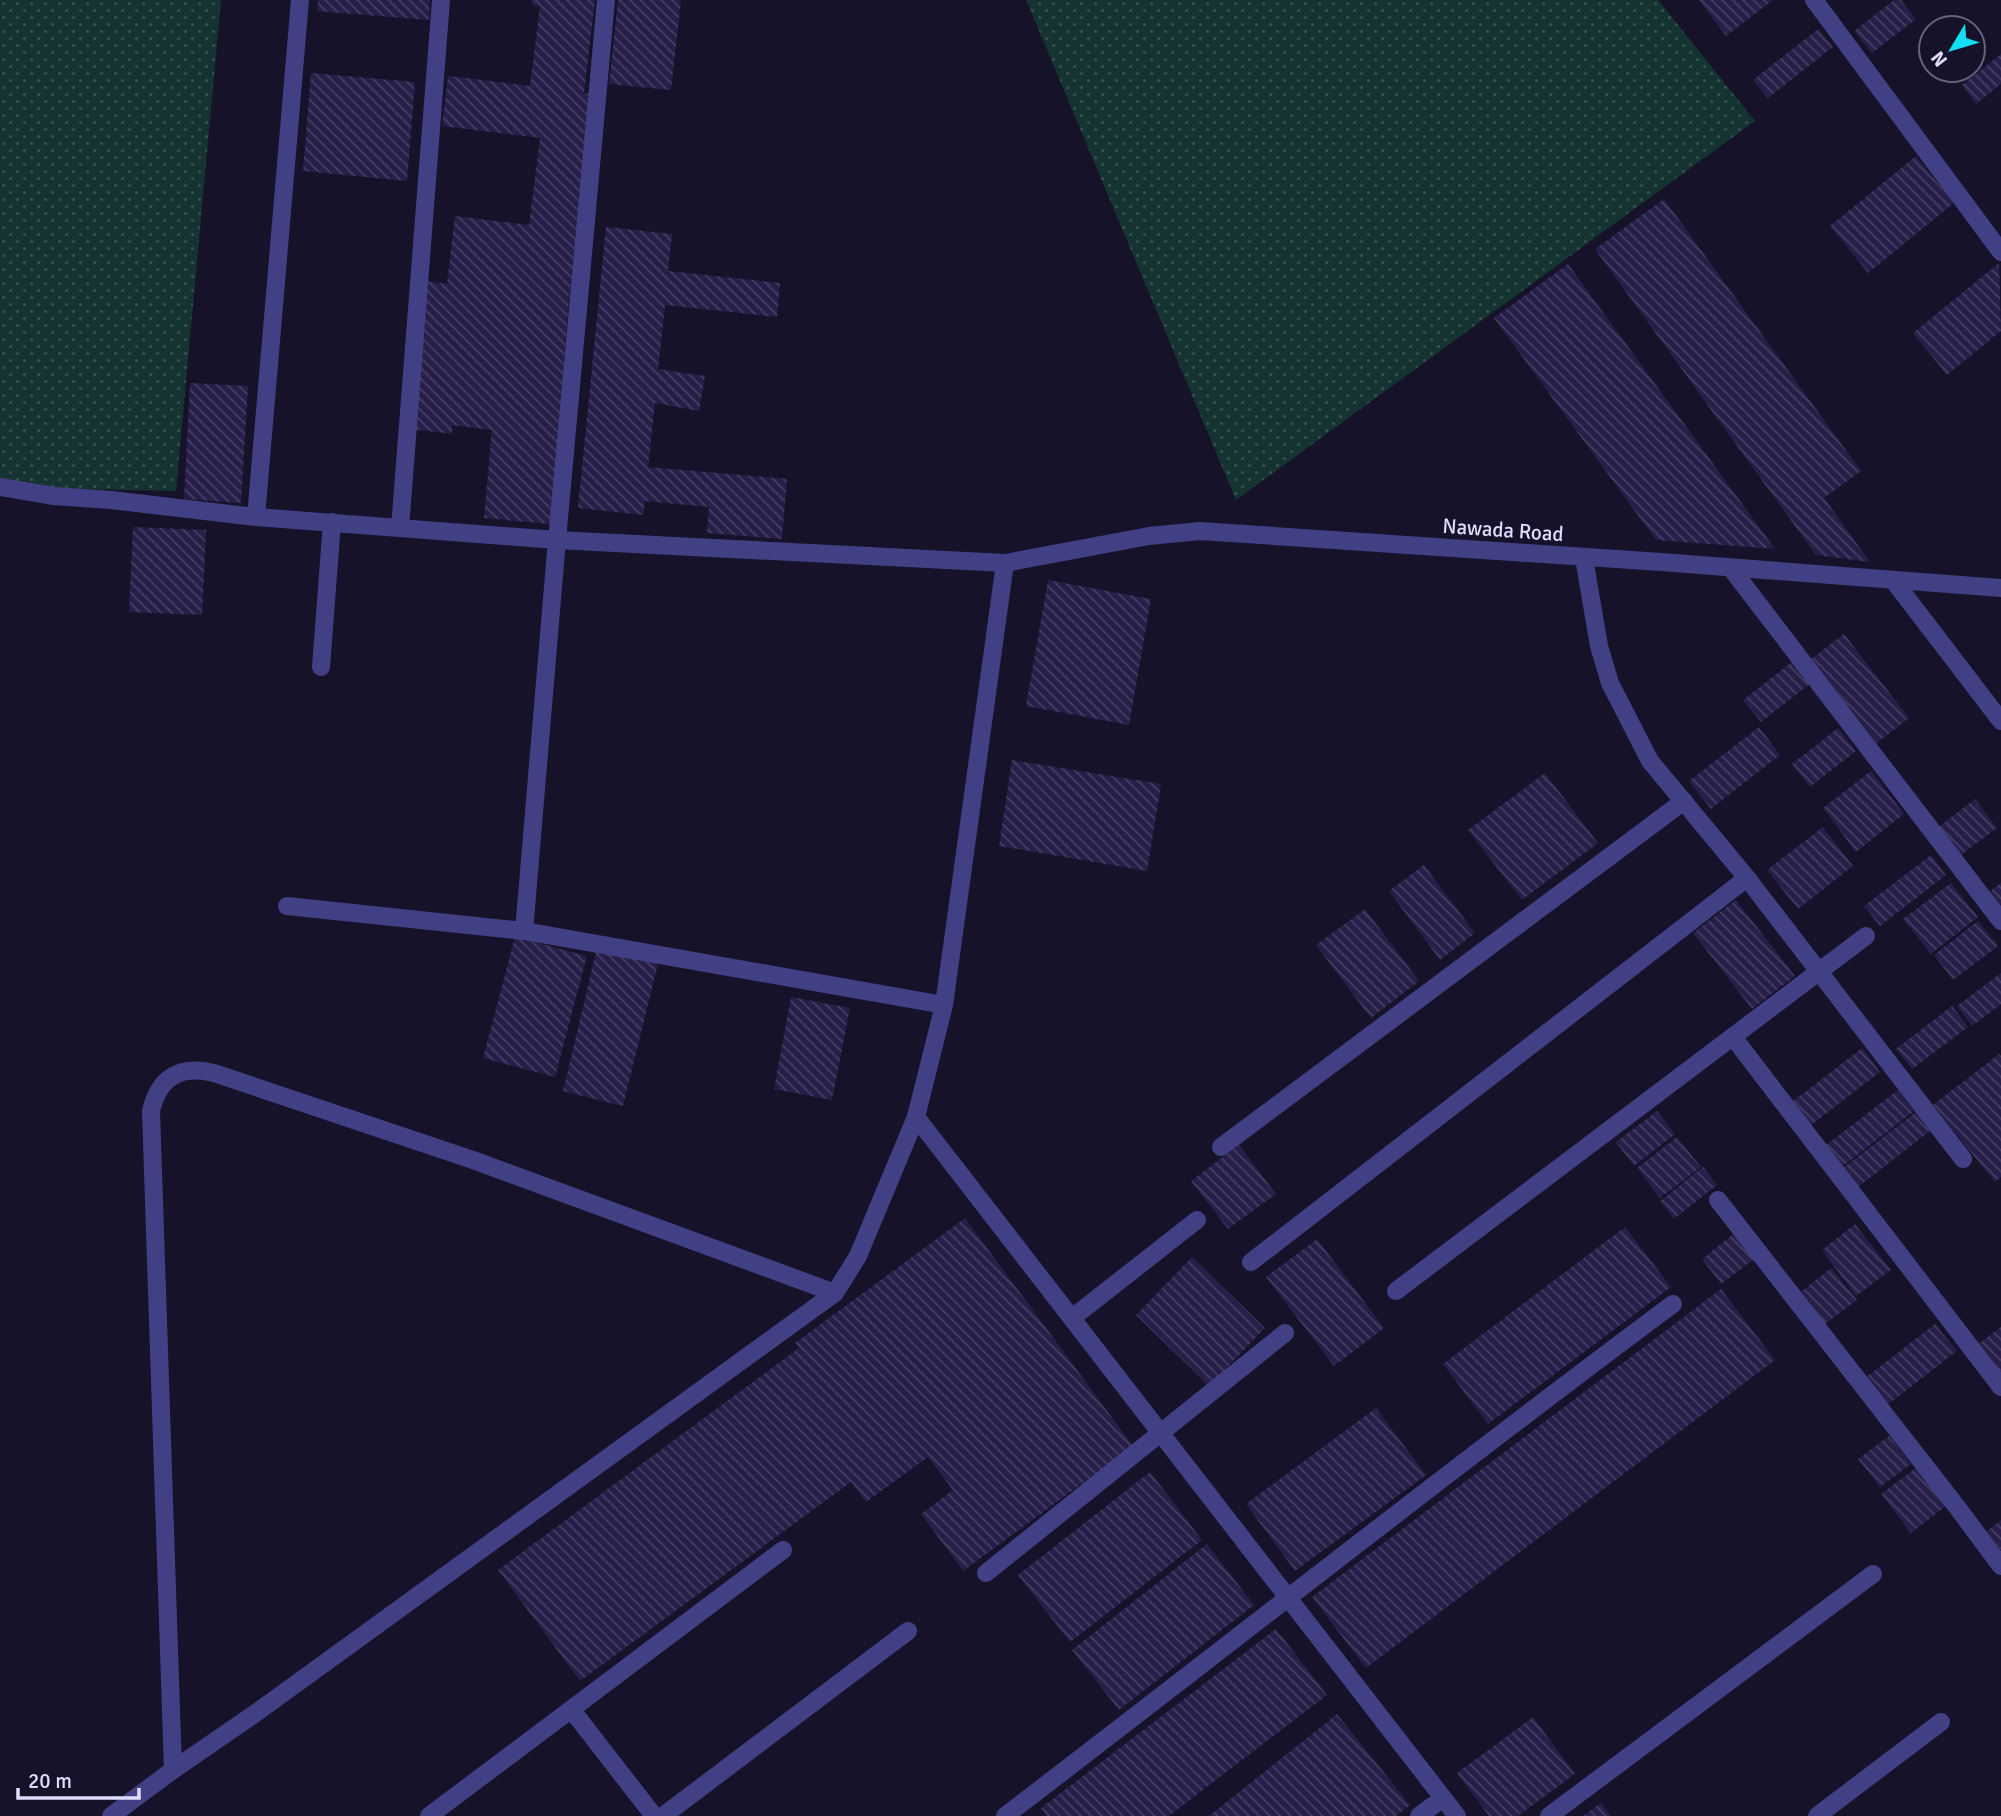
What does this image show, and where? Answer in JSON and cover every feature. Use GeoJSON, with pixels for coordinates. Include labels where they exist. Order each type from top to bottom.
{"type":"FeatureCollection","features":[{"type":"Feature","properties":{"kind":"street"},"geometry":{"type":"LineString","coordinates":[[256,517],[300,0]]}},
{"type":"Feature","properties":{"kind":"street"},"geometry":{"type":"LineString","coordinates":[[400,528],[441,0]]}},
{"type":"Feature","properties":{"kind":"street"},"geometry":{"type":"LineString","coordinates":[[524,931],[606,0]]}},
{"type":"Feature","properties":{"kind":"street"},"geometry":{"type":"LineString","coordinates":[[1814,0],[2001,251]]}},
{"type":"Feature","properties":{"kind":"street","name":"Nawada Road"},"geometry":{"type":"LineString","coordinates":[[0,487],[54,496],[256,517],[557,540],[1005,563],[1149,536],[1200,531],[2001,588]]}},
{"type":"Feature","properties":{"kind":"street"},"geometry":{"type":"LineString","coordinates":[[321,667],[332,522]]}},
{"type":"Feature","properties":{"kind":"street"},"geometry":{"type":"LineString","coordinates":[[1584,558],[1599,646],[1610,683],[1650,761],[1747,878],[1963,1159]]}},
{"type":"Feature","properties":{"kind":"street"},"geometry":{"type":"LineString","coordinates":[[111,1816],[835,1293],[858,1256],[916,1117],[944,1004],[1005,563]]}},
{"type":"Feature","properties":{"kind":"street"},"geometry":{"type":"LineString","coordinates":[[1730,567],[2001,921]]}},
{"type":"Feature","properties":{"kind":"street"},"geometry":{"type":"LineString","coordinates":[[1893,580],[2001,721]]}},
{"type":"Feature","properties":{"kind":"street"},"geometry":{"type":"LineString","coordinates":[[1221,1147],[1684,801]]}},
{"type":"Feature","properties":{"kind":"street"},"geometry":{"type":"LineString","coordinates":[[1251,1262],[1747,878]]}},
{"type":"Feature","properties":{"kind":"street"},"geometry":{"type":"LineString","coordinates":[[287,906],[524,931],[944,1004]]}},
{"type":"Feature","properties":{"kind":"street"},"geometry":{"type":"LineString","coordinates":[[1396,1291],[1866,936]]}},
{"type":"Feature","properties":{"kind":"street"},"geometry":{"type":"LineString","coordinates":[[1733,1037],[2001,1387]]}},
{"type":"Feature","properties":{"kind":"street"},"geometry":{"type":"LineString","coordinates":[[173,1770],[151,1111],[156,1094],[165,1080],[185,1072],[205,1070],[472,1160],[835,1293]]}},
{"type":"Feature","properties":{"kind":"street"},"geometry":{"type":"LineString","coordinates":[[916,1117],[1457,1816]]}},
{"type":"Feature","properties":{"kind":"street"},"geometry":{"type":"LineString","coordinates":[[1718,1200],[2001,1566]]}},
{"type":"Feature","properties":{"kind":"street"},"geometry":{"type":"LineString","coordinates":[[1072,1318],[1197,1220]]}},
{"type":"Feature","properties":{"kind":"street"},"geometry":{"type":"LineString","coordinates":[[1005,1816],[1527,1413],[1674,1304]]}},
{"type":"Feature","properties":{"kind":"street"},"geometry":{"type":"LineString","coordinates":[[986,1573],[1285,1333]]}},
{"type":"Feature","properties":{"kind":"street"},"geometry":{"type":"LineString","coordinates":[[429,1816],[783,1550]]}},
{"type":"Feature","properties":{"kind":"street"},"geometry":{"type":"LineString","coordinates":[[1549,1816],[1873,1574]]}},
{"type":"Feature","properties":{"kind":"street"},"geometry":{"type":"LineString","coordinates":[[663,1816],[908,1632]]}},
{"type":"Feature","properties":{"kind":"street"},"geometry":{"type":"LineString","coordinates":[[571,1709],[654,1816]]}},
{"type":"Feature","properties":{"kind":"street"},"geometry":{"type":"LineString","coordinates":[[1817,1816],[1941,1723]]}},
{"type":"Feature","properties":{"kind":"street"},"geometry":{"type":"LineString","coordinates":[[1419,1816],[1443,1798]]}},
{"type":"Feature","properties":{"kind":"green space"},"geometry":{"type":"Polygon","coordinates":[[[0,0],[221,0],[176,491],[23,488],[0,480],[0,0]]]}},
{"type":"Feature","properties":{"kind":"green space"},"geometry":{"type":"Polygon","coordinates":[[[1026,0],[1658,0],[1755,121],[1236,500],[1026,0]]]}},
{"type":"Feature","properties":{"kind":"building"},"geometry":{"type":"Polygon","coordinates":[[[318,0],[430,0],[429,20],[317,11],[318,0]]]}},
{"type":"Feature","properties":{"kind":"building"},"geometry":{"type":"Polygon","coordinates":[[[532,0],[595,0],[584,93],[595,95],[569,299],[551,524],[484,518],[492,430],[452,425],[452,434],[412,429],[428,281],[447,284],[455,216],[529,225],[540,138],[442,126],[448,76],[530,86],[540,7],[532,5],[532,0]]]}},
{"type":"Feature","properties":{"kind":"building"},"geometry":{"type":"Polygon","coordinates":[[[618,0],[681,0],[671,90],[609,84],[618,0]]]}},
{"type":"Feature","properties":{"kind":"building"},"geometry":{"type":"Polygon","coordinates":[[[1699,0],[1773,0],[1726,36],[1699,0]]]}},
{"type":"Feature","properties":{"kind":"building"},"geometry":{"type":"Polygon","coordinates":[[[1894,0],[1901,0],[1916,19],[1872,53],[1854,31],[1894,0]]]}},
{"type":"Feature","properties":{"kind":"building"},"geometry":{"type":"Polygon","coordinates":[[[1818,29],[1833,47],[1768,98],[1753,80],[1818,29]]]}},
{"type":"Feature","properties":{"kind":"building"},"geometry":{"type":"Polygon","coordinates":[[[2001,54],[2001,84],[1976,104],[1962,85],[1987,84],[1987,65],[2001,54]]]}},
{"type":"Feature","properties":{"kind":"building"},"geometry":{"type":"Polygon","coordinates":[[[311,73],[415,82],[407,181],[303,171],[311,73]]]}},
{"type":"Feature","properties":{"kind":"building"},"geometry":{"type":"Polygon","coordinates":[[[1916,156],[1954,203],[1868,273],[1830,226],[1916,156]]]}},
{"type":"Feature","properties":{"kind":"building"},"geometry":{"type":"Polygon","coordinates":[[[1664,199],[1861,471],[1824,498],[1870,562],[1816,555],[1595,249],[1664,199]]]}},
{"type":"Feature","properties":{"kind":"building"},"geometry":{"type":"Polygon","coordinates":[[[606,227],[672,234],[668,271],[780,283],[777,317],[665,305],[658,369],[705,376],[699,411],[655,403],[648,467],[787,479],[782,539],[707,533],[709,507],[645,501],[643,515],[578,508],[606,227]]]}},
{"type":"Feature","properties":{"kind":"building"},"geometry":{"type":"Polygon","coordinates":[[[1999,263],[2001,331],[1947,375],[1913,333],[1999,263]]]}},
{"type":"Feature","properties":{"kind":"building"},"geometry":{"type":"Polygon","coordinates":[[[1568,264],[1775,549],[1656,540],[1494,318],[1568,264]]]}},
{"type":"Feature","properties":{"kind":"building"},"geometry":{"type":"Polygon","coordinates":[[[190,383],[248,386],[241,503],[184,499],[190,383]]]}},
{"type":"Feature","properties":{"kind":"building"},"geometry":{"type":"Polygon","coordinates":[[[133,527],[206,530],[202,615],[129,612],[133,527]]]}},
{"type":"Feature","properties":{"kind":"building"},"geometry":{"type":"Polygon","coordinates":[[[1048,580],[1151,599],[1129,725],[1026,706],[1048,580]]]}},
{"type":"Feature","properties":{"kind":"building"},"geometry":{"type":"Polygon","coordinates":[[[1844,634],[1909,718],[1877,743],[1811,659],[1844,634]]]}},
{"type":"Feature","properties":{"kind":"building"},"geometry":{"type":"Polygon","coordinates":[[[1793,661],[1810,684],[1761,722],[1743,700],[1793,661]]]}},
{"type":"Feature","properties":{"kind":"building"},"geometry":{"type":"Polygon","coordinates":[[[1759,727],[1780,755],[1711,809],[1689,781],[1759,727]]]}},
{"type":"Feature","properties":{"kind":"building"},"geometry":{"type":"Polygon","coordinates":[[[1838,728],[1856,751],[1810,787],[1792,764],[1838,728]]]}},
{"type":"Feature","properties":{"kind":"building"},"geometry":{"type":"Polygon","coordinates":[[[1012,760],[1161,784],[1147,871],[999,846],[1012,760]]]}},
{"type":"Feature","properties":{"kind":"building"},"geometry":{"type":"Polygon","coordinates":[[[1871,771],[1904,814],[1856,852],[1823,808],[1871,771]]]}},
{"type":"Feature","properties":{"kind":"building"},"geometry":{"type":"Polygon","coordinates":[[[1545,773],[1598,843],[1522,900],[1468,830],[1545,773]]]}},
{"type":"Feature","properties":{"kind":"building"},"geometry":{"type":"Polygon","coordinates":[[[1975,799],[1997,828],[1958,857],[1936,829],[1975,799]]]}},
{"type":"Feature","properties":{"kind":"building"},"geometry":{"type":"Polygon","coordinates":[[[1823,827],[1853,866],[1798,909],[1767,870],[1823,827]]]}},
{"type":"Feature","properties":{"kind":"building"},"geometry":{"type":"Polygon","coordinates":[[[1931,855],[1946,875],[1880,926],[1864,906],[1931,855]]]}},
{"type":"Feature","properties":{"kind":"building"},"geometry":{"type":"Polygon","coordinates":[[[1424,865],[1475,933],[1440,960],[1389,891],[1424,865]]]}},
{"type":"Feature","properties":{"kind":"building"},"geometry":{"type":"Polygon","coordinates":[[[1951,883],[1978,917],[1931,954],[1903,919],[1951,883]]]}},
{"type":"Feature","properties":{"kind":"building"},"geometry":{"type":"Polygon","coordinates":[[[2001,883],[2001,917],[1985,895],[2001,883]]]}},
{"type":"Feature","properties":{"kind":"building"},"geometry":{"type":"Polygon","coordinates":[[[1736,900],[1795,976],[1752,1009],[1693,933],[1736,900]]]}},
{"type":"Feature","properties":{"kind":"building"},"geometry":{"type":"Polygon","coordinates":[[[1365,909],[1419,981],[1371,1018],[1316,945],[1365,909]]]}},
{"type":"Feature","properties":{"kind":"building"},"geometry":{"type":"Polygon","coordinates":[[[1978,921],[1998,946],[1953,980],[1934,955],[1978,921]]]}},
{"type":"Feature","properties":{"kind":"building"},"geometry":{"type":"Polygon","coordinates":[[[515,937],[587,956],[555,1077],[483,1058],[515,937]]]}},
{"type":"Feature","properties":{"kind":"building"},"geometry":{"type":"Polygon","coordinates":[[[597,948],[658,964],[623,1106],[563,1091],[597,948]]]}},
{"type":"Feature","properties":{"kind":"building"},"geometry":{"type":"Polygon","coordinates":[[[2001,973],[2001,1004],[1972,1026],[1957,1006],[2001,973]]]}},
{"type":"Feature","properties":{"kind":"building"},"geometry":{"type":"Polygon","coordinates":[[[791,997],[850,1008],[832,1100],[774,1089],[791,997]]]}},
{"type":"Feature","properties":{"kind":"building"},"geometry":{"type":"Polygon","coordinates":[[[1952,1006],[1968,1027],[1912,1069],[1896,1049],[1952,1006]]]}},
{"type":"Feature","properties":{"kind":"building"},"geometry":{"type":"Polygon","coordinates":[[[1862,1048],[1880,1072],[1810,1126],[1792,1102],[1862,1048]]]}},
{"type":"Feature","properties":{"kind":"building"},"geometry":{"type":"Polygon","coordinates":[[[1999,1054],[2001,1177],[1995,1182],[1933,1105],[1999,1054]]]}},
{"type":"Feature","properties":{"kind":"building"},"geometry":{"type":"Polygon","coordinates":[[[1898,1090],[1914,1111],[1843,1166],[1826,1145],[1898,1090]]]}},
{"type":"Feature","properties":{"kind":"building"},"geometry":{"type":"Polygon","coordinates":[[[1657,1111],[1675,1134],[1634,1166],[1616,1142],[1657,1111]]]}},
{"type":"Feature","properties":{"kind":"building"},"geometry":{"type":"Polygon","coordinates":[[[1916,1112],[1930,1131],[1858,1187],[1843,1168],[1916,1112]]]}},
{"type":"Feature","properties":{"kind":"building"},"geometry":{"type":"Polygon","coordinates":[[[1677,1137],[1701,1167],[1660,1198],[1637,1168],[1677,1137]]]}},
{"type":"Feature","properties":{"kind":"building"},"geometry":{"type":"Polygon","coordinates":[[[1239,1145],[1276,1194],[1228,1229],[1191,1181],[1239,1145]]]}},
{"type":"Feature","properties":{"kind":"building"},"geometry":{"type":"Polygon","coordinates":[[[1703,1167],[1717,1185],[1674,1219],[1660,1201],[1703,1167]]]}},
{"type":"Feature","properties":{"kind":"building"},"geometry":{"type":"Polygon","coordinates":[[[965,1218],[1133,1446],[963,1571],[921,1514],[953,1490],[928,1457],[866,1502],[851,1482],[580,1681],[498,1570],[799,1348],[795,1343],[965,1218]]]}},
{"type":"Feature","properties":{"kind":"building"},"geometry":{"type":"Polygon","coordinates":[[[1855,1224],[1891,1270],[1856,1296],[1822,1250],[1855,1224]]]}},
{"type":"Feature","properties":{"kind":"building"},"geometry":{"type":"Polygon","coordinates":[[[1625,1227],[1671,1287],[1488,1424],[1443,1364],[1625,1227]]]}},
{"type":"Feature","properties":{"kind":"building"},"geometry":{"type":"Polygon","coordinates":[[[1737,1231],[1757,1257],[1721,1284],[1702,1259],[1737,1231]]]}},
{"type":"Feature","properties":{"kind":"building"},"geometry":{"type":"Polygon","coordinates":[[[1317,1239],[1384,1328],[1334,1366],[1266,1277],[1317,1239]]]}},
{"type":"Feature","properties":{"kind":"building"},"geometry":{"type":"Polygon","coordinates":[[[1192,1257],[1265,1328],[1209,1386],[1136,1315],[1192,1257]]]}},
{"type":"Feature","properties":{"kind":"building"},"geometry":{"type":"Polygon","coordinates":[[[1831,1268],[1857,1300],[1821,1327],[1796,1296],[1831,1268]]]}},
{"type":"Feature","properties":{"kind":"building"},"geometry":{"type":"Polygon","coordinates":[[[1721,1289],[1775,1360],[1366,1668],[1312,1597],[1721,1289]]]}},
{"type":"Feature","properties":{"kind":"building"},"geometry":{"type":"Polygon","coordinates":[[[1935,1324],[1957,1351],[1886,1406],[1865,1378],[1935,1324]]]}},
{"type":"Feature","properties":{"kind":"building"},"geometry":{"type":"Polygon","coordinates":[[[2001,1327],[2001,1375],[1977,1345],[2001,1327]]]}},
{"type":"Feature","properties":{"kind":"building"},"geometry":{"type":"Polygon","coordinates":[[[1376,1408],[1426,1475],[1295,1571],[1246,1504],[1376,1408]]]}},
{"type":"Feature","properties":{"kind":"building"},"geometry":{"type":"Polygon","coordinates":[[[1889,1436],[1911,1464],[1880,1487],[1858,1459],[1889,1436]]]}},
{"type":"Feature","properties":{"kind":"building"},"geometry":{"type":"Polygon","coordinates":[[[1916,1468],[1946,1506],[1911,1533],[1881,1494],[1916,1468]]]}},
{"type":"Feature","properties":{"kind":"building"},"geometry":{"type":"Polygon","coordinates":[[[1150,1472],[1202,1540],[1070,1642],[1018,1575],[1150,1472]]]}},
{"type":"Feature","properties":{"kind":"building"},"geometry":{"type":"Polygon","coordinates":[[[2001,1520],[2001,1550],[1986,1532],[2001,1520]]]}},
{"type":"Feature","properties":{"kind":"building"},"geometry":{"type":"Polygon","coordinates":[[[1207,1544],[1254,1605],[1119,1710],[1072,1650],[1207,1544]]]}},
{"type":"Feature","properties":{"kind":"building"},"geometry":{"type":"Polygon","coordinates":[[[1276,1629],[1327,1695],[1169,1816],[1047,1816],[1041,1808],[1276,1629]]]}},
{"type":"Feature","properties":{"kind":"building"},"geometry":{"type":"Polygon","coordinates":[[[1337,1714],[1410,1805],[1396,1816],[1209,1816],[1337,1714]]]}},
{"type":"Feature","properties":{"kind":"building"},"geometry":{"type":"Polygon","coordinates":[[[1533,1717],[1575,1774],[1518,1816],[1489,1816],[1457,1773],[1533,1717]]]}},
{"type":"Feature","properties":{"kind":"building"},"geometry":{"type":"Polygon","coordinates":[[[1601,1803],[1611,1816],[1583,1816],[1601,1803]]]}}]}
